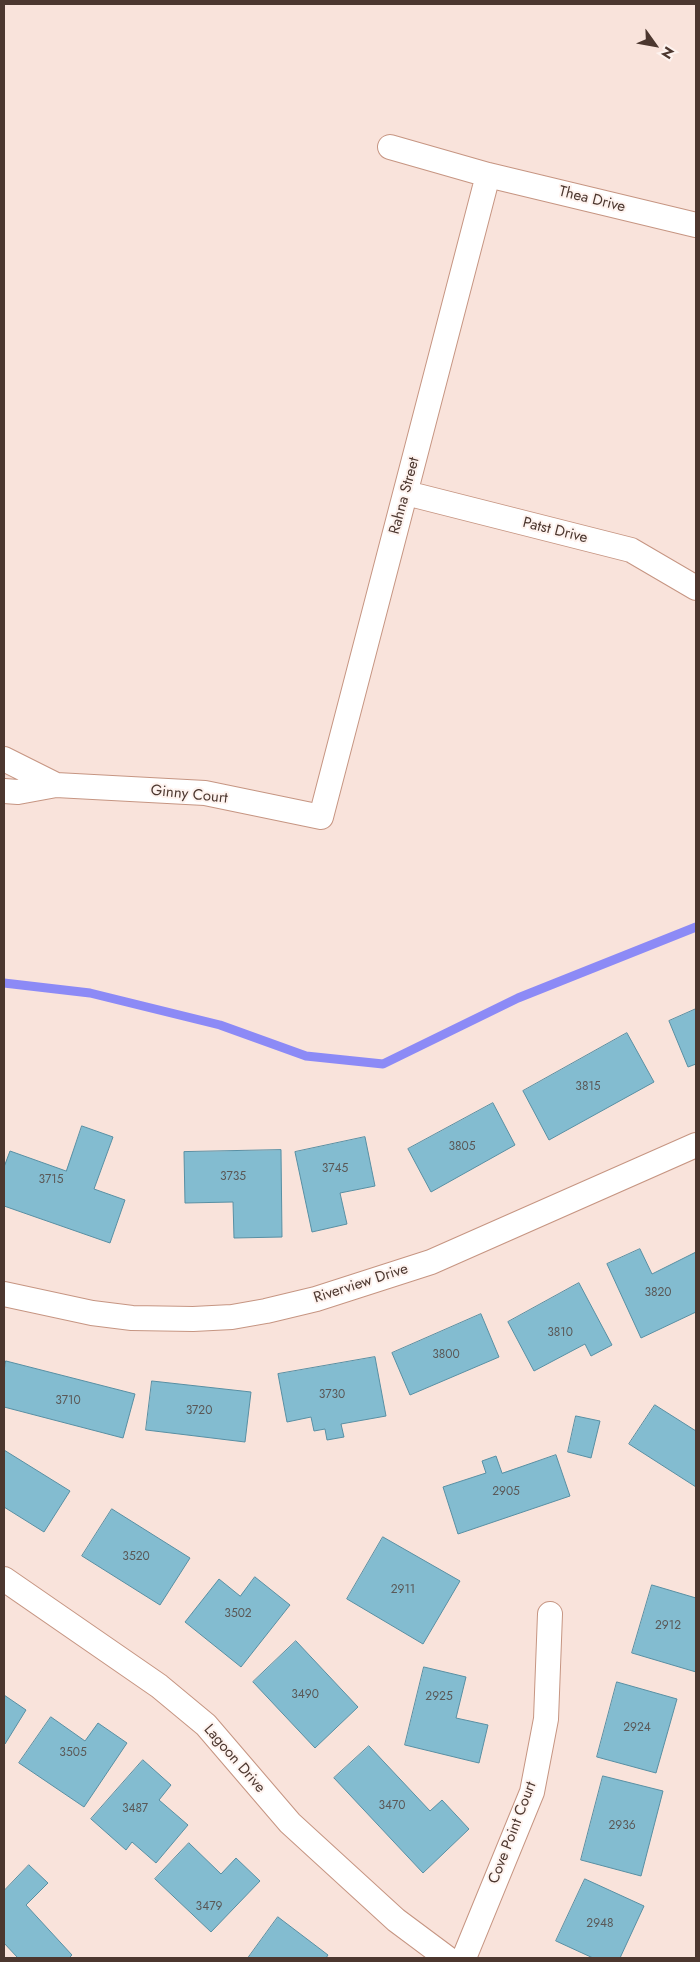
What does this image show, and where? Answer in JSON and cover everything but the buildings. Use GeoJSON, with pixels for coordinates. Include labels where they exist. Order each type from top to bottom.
{"type":"FeatureCollection","features":[{"type":"Feature","properties":{"kind":"street","name":"Thea Drive"},"geometry":{"type":"LineString","coordinates":[[390,147],[488,175],[696,225]]}},
{"type":"Feature","properties":{"kind":"street","name":"Rahna Street"},"geometry":{"type":"LineString","coordinates":[[321,817],[488,175]]}},
{"type":"Feature","properties":{"kind":"street","name":"Patst Drive"},"geometry":{"type":"LineString","coordinates":[[406,492],[631,550],[696,588]]}},
{"type":"Feature","properties":{"kind":"street"},"geometry":{"type":"LineString","coordinates":[[4,759],[56,785]]}},
{"type":"Feature","properties":{"kind":"street","name":"Ginny Court"},"geometry":{"type":"LineString","coordinates":[[56,785],[205,793],[321,817]]}},
{"type":"Feature","properties":{"kind":"street"},"geometry":{"type":"LineString","coordinates":[[4,791],[18,792],[56,785]]}},
{"type":"Feature","properties":{"kind":"street","name":"Riverview Drive"},"geometry":{"type":"LineString","coordinates":[[4,1294],[92,1314],[132,1318],[193,1319],[232,1317],[266,1311],[316,1299],[431,1262],[696,1145]]}},
{"type":"Feature","properties":{"kind":"street","name":"Lagoon Drive"},"geometry":{"type":"LineString","coordinates":[[4,1579],[159,1686],[206,1725],[290,1823],[396,1920],[447,1958]]}},
{"type":"Feature","properties":{"kind":"street","name":"Cove Point Court"},"geometry":{"type":"LineString","coordinates":[[464,1958],[532,1792],[546,1719],[550,1614]]}},
{"type":"Feature","properties":{"kind":"waterway"},"geometry":{"type":"LineString","coordinates":[[4,983],[90,993],[220,1025],[306,1056],[383,1064],[518,998],[696,927]]}}]}
